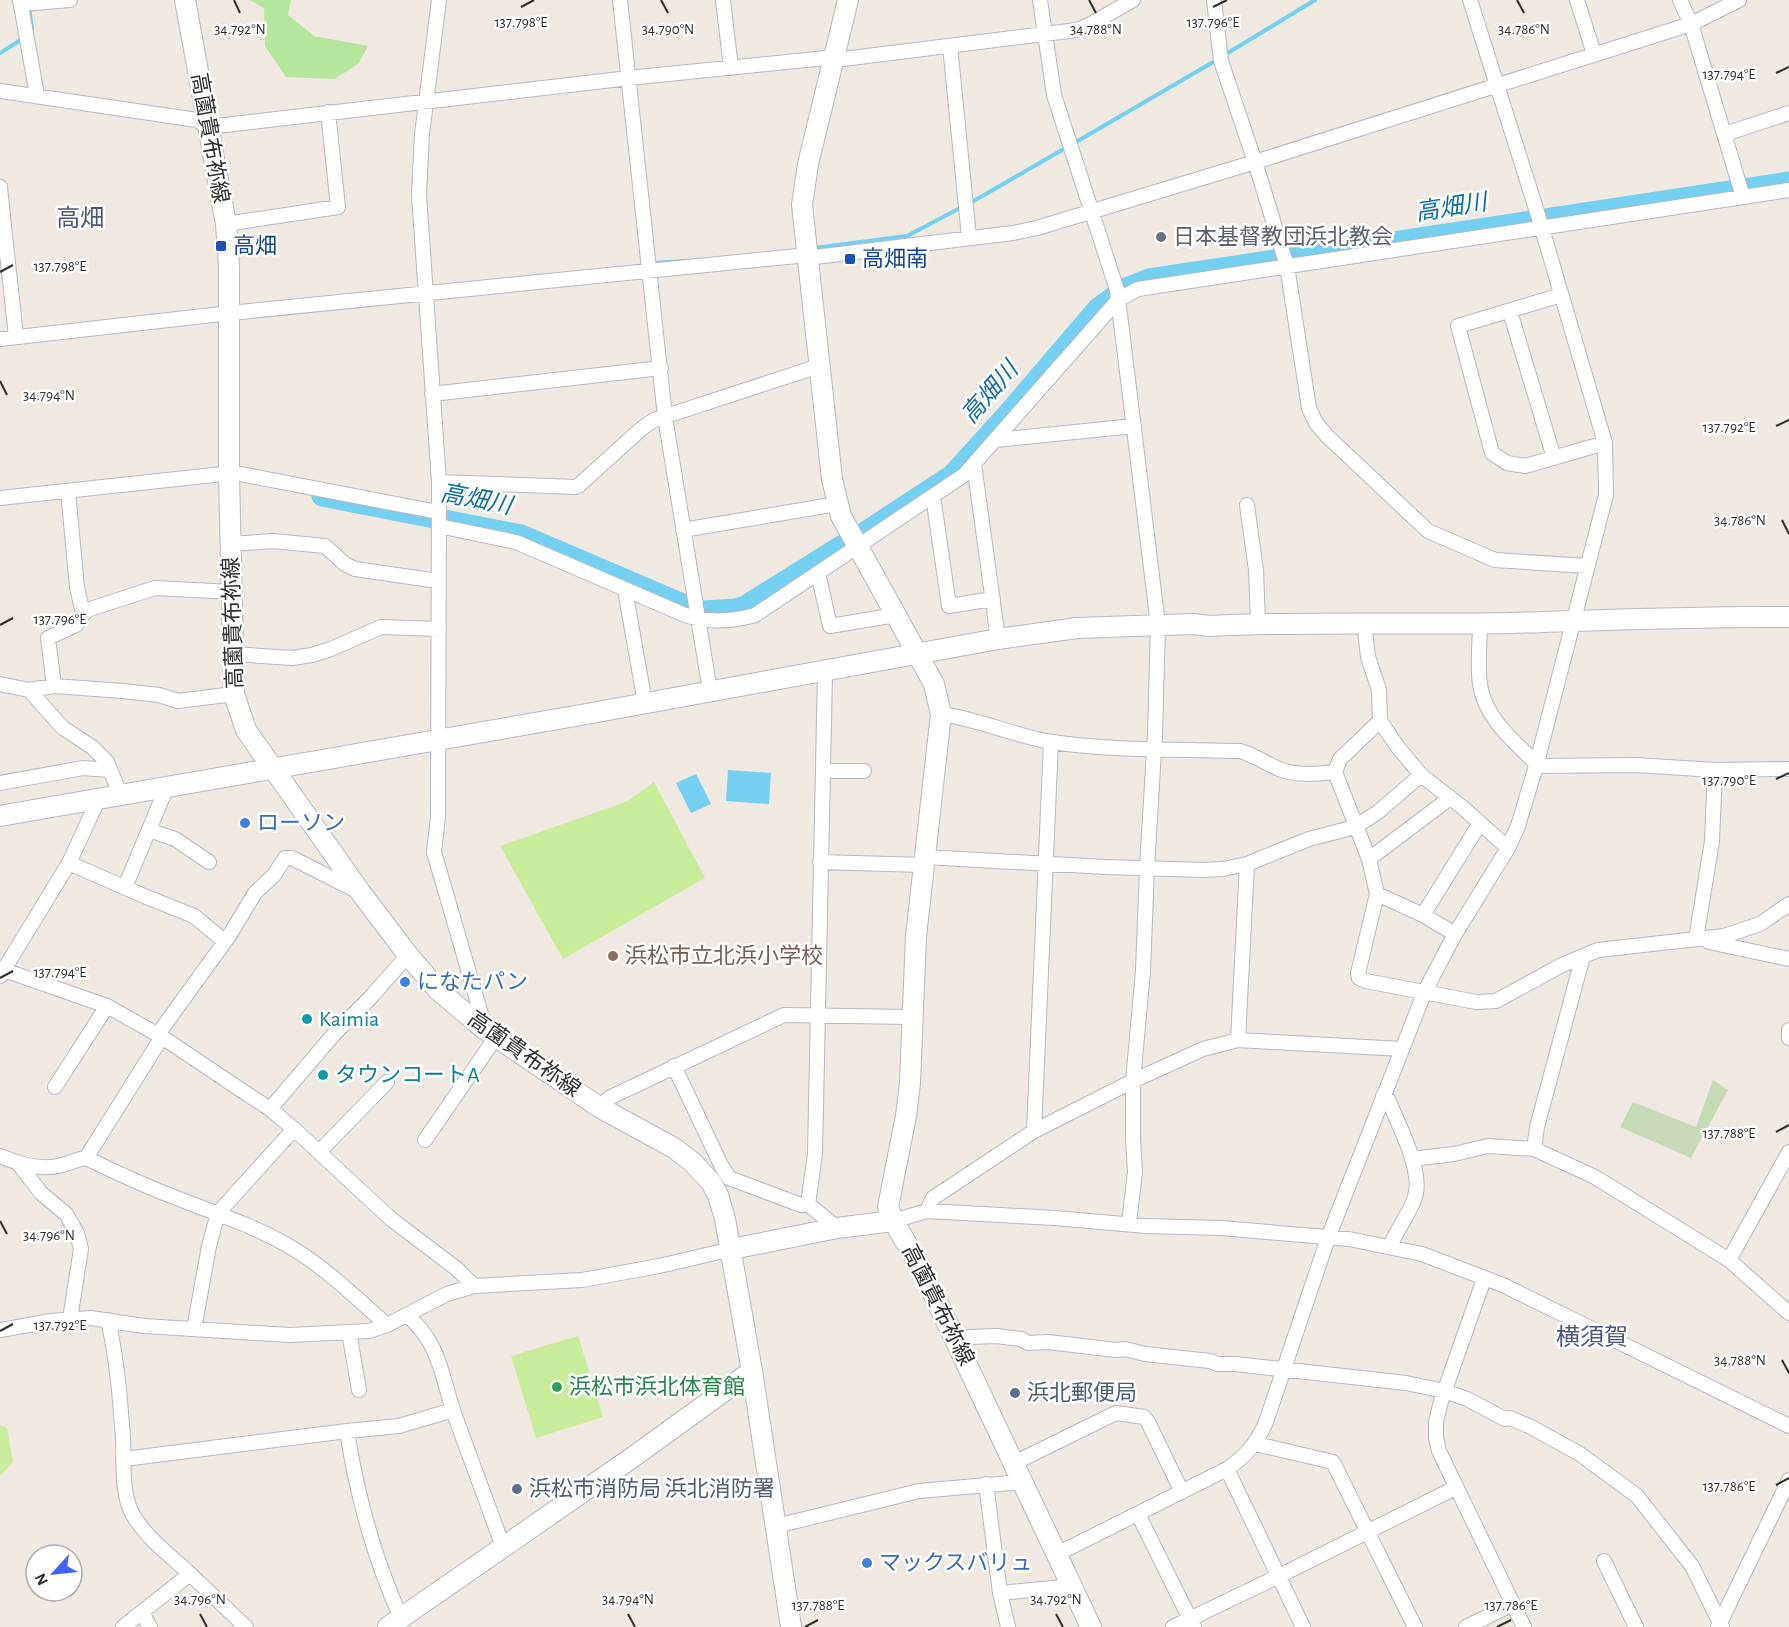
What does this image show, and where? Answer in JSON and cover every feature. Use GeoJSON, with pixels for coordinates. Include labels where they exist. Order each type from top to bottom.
{"type":"FeatureCollection","features":[{"type":"Feature","properties":{"kind":"street"},"geometry":{"type":"LineString","coordinates":[[37,95],[24,3],[70,0]]}},
{"type":"Feature","properties":{"kind":"street","name":"高薗貴布祢線"},"geometry":{"type":"LineString","coordinates":[[184,0],[226,224],[230,313],[234,694],[246,730],[361,893],[438,990],[489,1032],[599,1107],[674,1148],[702,1171],[711,1182],[722,1205],[732,1249],[837,1228],[893,1221],[913,1252],[957,1341],[1091,1627]]}},
{"type":"Feature","properties":{"kind":"street"},"geometry":{"type":"LineString","coordinates":[[425,1140],[489,1032],[483,1021],[434,852],[438,817],[439,483],[419,195],[420,153],[439,0]]}},
{"type":"Feature","properties":{"kind":"street"},"geometry":{"type":"LineString","coordinates":[[620,0],[665,417],[710,692]]}},
{"type":"Feature","properties":{"kind":"street"},"geometry":{"type":"LineString","coordinates":[[723,0],[731,68]]}},
{"type":"Feature","properties":{"kind":"street"},"geometry":{"type":"LineString","coordinates":[[848,0],[804,183],[802,205],[832,479],[837,504],[857,547],[934,684],[941,714],[915,948],[912,1064],[906,1116],[888,1207],[893,1221],[927,1211],[1129,1223],[1146,1226],[1221,1228],[1390,1246],[1437,1259],[1503,1285],[1789,1426]]}},
{"type":"Feature","properties":{"kind":"street"},"geometry":{"type":"LineString","coordinates":[[1040,0],[1054,94],[1118,296],[1158,625],[1143,971],[1134,1081],[1135,1172],[1129,1223]]}},
{"type":"Feature","properties":{"kind":"street"},"geometry":{"type":"LineString","coordinates":[[0,91],[197,120],[208,127],[328,111],[835,57],[843,59],[1044,34],[1083,28],[1133,0]]}},
{"type":"Feature","properties":{"kind":"street"},"geometry":{"type":"LineString","coordinates":[[1214,0],[1221,61],[1285,261],[1309,408],[1316,423],[1428,531],[1495,560],[1587,566]]}},
{"type":"Feature","properties":{"kind":"street"},"geometry":{"type":"LineString","coordinates":[[1057,1554],[1227,1469],[1241,1460],[1256,1443],[1266,1422],[1328,1238],[1425,991],[1455,934],[1508,848],[1518,826],[1536,766],[1606,495],[1605,443],[1540,222],[1470,0]]}},
{"type":"Feature","properties":{"kind":"street"},"geometry":{"type":"LineString","coordinates":[[1577,0],[1594,54]]}},
{"type":"Feature","properties":{"kind":"street"},"geometry":{"type":"LineString","coordinates":[[1680,0],[1690,24],[1742,192]]}},
{"type":"Feature","properties":{"kind":"street"},"geometry":{"type":"LineString","coordinates":[[0,339],[806,252],[1013,233],[1093,213],[1690,24],[1739,0]]}},
{"type":"Feature","properties":{"kind":"street"},"geometry":{"type":"LineString","coordinates":[[950,46],[969,237]]}},
{"type":"Feature","properties":{"kind":"street"},"geometry":{"type":"LineString","coordinates":[[226,224],[338,207],[328,111]]}},
{"type":"Feature","properties":{"kind":"street"},"geometry":{"type":"LineString","coordinates":[[1725,134],[1789,113]]}},
{"type":"Feature","properties":{"kind":"street"},"geometry":{"type":"LineString","coordinates":[[0,187],[2,226],[16,336]]}},
{"type":"Feature","properties":{"kind":"street"},"geometry":{"type":"LineString","coordinates":[[0,498],[68,495],[230,473],[439,519],[516,542],[698,620],[734,621],[754,615],[964,476],[1118,296],[1138,289],[1285,261],[1742,192],[1789,190]]}},
{"type":"Feature","properties":{"kind":"street"},"geometry":{"type":"LineString","coordinates":[[1561,295],[1458,326],[1492,453],[1507,463],[1525,466],[1605,443]]}},
{"type":"Feature","properties":{"kind":"street"},"geometry":{"type":"LineString","coordinates":[[1513,310],[1511,315],[1554,458]]}},
{"type":"Feature","properties":{"kind":"street"},"geometry":{"type":"LineString","coordinates":[[439,483],[577,487],[654,420],[819,366]]}},
{"type":"Feature","properties":{"kind":"street"},"geometry":{"type":"LineString","coordinates":[[432,394],[661,368]]}},
{"type":"Feature","properties":{"kind":"street"},"geometry":{"type":"LineString","coordinates":[[996,440],[1134,426]]}},
{"type":"Feature","properties":{"kind":"street"},"geometry":{"type":"LineString","coordinates":[[974,464],[998,639]]}},
{"type":"Feature","properties":{"kind":"street"},"geometry":{"type":"LineString","coordinates":[[68,495],[77,586],[83,614]]}},
{"type":"Feature","properties":{"kind":"street"},"geometry":{"type":"LineString","coordinates":[[933,496],[949,606],[993,599]]}},
{"type":"Feature","properties":{"kind":"street"},"geometry":{"type":"LineString","coordinates":[[683,530],[837,504]]}},
{"type":"Feature","properties":{"kind":"street"},"geometry":{"type":"LineString","coordinates":[[1247,505],[1256,570],[1258,623]]}},
{"type":"Feature","properties":{"kind":"street"},"geometry":{"type":"LineString","coordinates":[[231,544],[273,541],[325,546],[345,564],[355,568],[438,581]]}},
{"type":"Feature","properties":{"kind":"street"},"geometry":{"type":"LineString","coordinates":[[818,573],[830,626],[896,615]]}},
{"type":"Feature","properties":{"kind":"street"},"geometry":{"type":"LineString","coordinates":[[54,686],[48,638],[76,625],[83,614],[90,609],[155,588],[232,592]]}},
{"type":"Feature","properties":{"kind":"street"},"geometry":{"type":"LineString","coordinates":[[625,590],[645,704]]}},
{"type":"Feature","properties":{"kind":"street"},"geometry":{"type":"LineString","coordinates":[[0,816],[166,789],[998,639],[1077,628],[1193,624],[1209,626],[1258,623],[1480,623],[1662,617],[1789,616]]}},
{"type":"Feature","properties":{"kind":"street"},"geometry":{"type":"LineString","coordinates":[[1364,622],[1368,657],[1378,690],[1380,721],[1421,775],[1508,848]]}},
{"type":"Feature","properties":{"kind":"street"},"geometry":{"type":"LineString","coordinates":[[1480,623],[1480,686],[1487,707],[1497,722],[1536,766]]}},
{"type":"Feature","properties":{"kind":"street"},"geometry":{"type":"LineString","coordinates":[[233,654],[292,658],[331,649],[381,627],[439,629]]}},
{"type":"Feature","properties":{"kind":"street"},"geometry":{"type":"LineString","coordinates":[[808,1204],[814,1154],[825,672]]}},
{"type":"Feature","properties":{"kind":"street"},"geometry":{"type":"LineString","coordinates":[[0,684],[29,690],[54,686],[159,695],[178,701],[234,694]]}},
{"type":"Feature","properties":{"kind":"street"},"geometry":{"type":"LineString","coordinates":[[29,690],[63,728],[92,747],[107,762],[121,796]]}},
{"type":"Feature","properties":{"kind":"street"},"geometry":{"type":"LineString","coordinates":[[941,714],[959,716],[1051,742],[1240,751],[1254,755],[1280,770],[1301,774],[1335,772]]}},
{"type":"Feature","properties":{"kind":"street"},"geometry":{"type":"LineString","coordinates":[[1380,721],[1340,759],[1335,772],[1369,859],[1377,894],[1358,973],[1359,978],[1476,1002],[1496,1001],[1562,965],[1598,950],[1724,936],[1741,932],[1760,924],[1789,904]]}},
{"type":"Feature","properties":{"kind":"street"},"geometry":{"type":"LineString","coordinates":[[1034,1131],[1051,742]]}},
{"type":"Feature","properties":{"kind":"street"},"geometry":{"type":"LineString","coordinates":[[1536,766],[1636,765],[1715,770],[1789,769]]}},
{"type":"Feature","properties":{"kind":"street"},"geometry":{"type":"LineString","coordinates":[[0,783],[83,768],[109,770]]}},
{"type":"Feature","properties":{"kind":"street"},"geometry":{"type":"LineString","coordinates":[[1696,939],[1712,841],[1715,770]]}},
{"type":"Feature","properties":{"kind":"street"},"geometry":{"type":"LineString","coordinates":[[823,771],[864,771]]}},
{"type":"Feature","properties":{"kind":"street"},"geometry":{"type":"LineString","coordinates":[[820,862],[924,861],[1204,870],[1247,864],[1309,839],[1355,826],[1378,812],[1421,775]]}},
{"type":"Feature","properties":{"kind":"street"},"geometry":{"type":"LineString","coordinates":[[125,887],[166,789]]}},
{"type":"Feature","properties":{"kind":"street"},"geometry":{"type":"LineString","coordinates":[[1369,859],[1450,798]]}},
{"type":"Feature","properties":{"kind":"street"},"geometry":{"type":"LineString","coordinates":[[98,800],[69,863],[2,974],[107,1006],[160,1035],[270,1109],[373,1204],[457,1269],[474,1286]]}},
{"type":"Feature","properties":{"kind":"street"},"geometry":{"type":"LineString","coordinates":[[1423,915],[1480,823]]}},
{"type":"Feature","properties":{"kind":"street"},"geometry":{"type":"LineString","coordinates":[[149,830],[175,839],[209,862]]}},
{"type":"Feature","properties":{"kind":"street"},"geometry":{"type":"LineString","coordinates":[[86,1158],[160,1035],[255,894],[288,857],[361,893]]}},
{"type":"Feature","properties":{"kind":"street"},"geometry":{"type":"LineString","coordinates":[[69,863],[194,916],[224,940]]}},
{"type":"Feature","properties":{"kind":"street"},"geometry":{"type":"LineString","coordinates":[[1238,1040],[1247,864]]}},
{"type":"Feature","properties":{"kind":"street"},"geometry":{"type":"LineString","coordinates":[[1377,894],[1423,915],[1455,934]]}},
{"type":"Feature","properties":{"kind":"street"},"geometry":{"type":"LineString","coordinates":[[1696,939],[1789,959]]}},
{"type":"Feature","properties":{"kind":"street"},"geometry":{"type":"LineString","coordinates":[[270,1109],[335,1033],[408,955]]}},
{"type":"Feature","properties":{"kind":"street"},"geometry":{"type":"LineString","coordinates":[[1534,1149],[1537,1127],[1583,956]]}},
{"type":"Feature","properties":{"kind":"street"},"geometry":{"type":"LineString","coordinates":[[55,1087],[107,1006]]}},
{"type":"Feature","properties":{"kind":"street"},"geometry":{"type":"LineString","coordinates":[[599,1107],[611,1097],[784,1015],[912,1017]]}},
{"type":"Feature","properties":{"kind":"street"},"geometry":{"type":"LineString","coordinates":[[1789,1030],[1789,1038]]}},
{"type":"Feature","properties":{"kind":"street"},"geometry":{"type":"LineString","coordinates":[[927,1211],[933,1198],[1034,1131],[1203,1049],[1238,1040],[1402,1049]]}},
{"type":"Feature","properties":{"kind":"street"},"geometry":{"type":"LineString","coordinates":[[674,1066],[729,1178],[801,1205],[808,1204],[837,1228]]}},
{"type":"Feature","properties":{"kind":"street"},"geometry":{"type":"LineString","coordinates":[[319,1152],[387,1082]]}},
{"type":"Feature","properties":{"kind":"street"},"geometry":{"type":"LineString","coordinates":[[1383,1096],[1389,1101],[1412,1159],[1417,1179],[1414,1199],[1390,1246]]}},
{"type":"Feature","properties":{"kind":"street"},"geometry":{"type":"LineString","coordinates":[[194,1329],[209,1246],[218,1213],[294,1129]]}},
{"type":"Feature","properties":{"kind":"street"},"geometry":{"type":"LineString","coordinates":[[1412,1159],[1454,1154],[1488,1146],[1534,1149],[1595,1177],[1729,1260],[1789,1313]]}},
{"type":"Feature","properties":{"kind":"street"},"geometry":{"type":"LineString","coordinates":[[1729,1260],[1789,1152]]}},
{"type":"Feature","properties":{"kind":"street"},"geometry":{"type":"LineString","coordinates":[[0,1156],[18,1163],[55,1166],[86,1158],[137,1182],[218,1213],[287,1245],[301,1254],[387,1325]]}},
{"type":"Feature","properties":{"kind":"street"},"geometry":{"type":"LineString","coordinates":[[18,1163],[41,1193],[66,1214],[78,1233],[81,1249],[69,1319]]}},
{"type":"Feature","properties":{"kind":"street"},"geometry":{"type":"LineString","coordinates":[[0,1330],[69,1319],[91,1318],[144,1326],[290,1335],[375,1330],[447,1294],[474,1286],[582,1280],[659,1266],[732,1249],[791,1627]]}},
{"type":"Feature","properties":{"kind":"street"},"geometry":{"type":"LineString","coordinates":[[1484,1279],[1444,1391],[1436,1422],[1436,1438],[1439,1451],[1455,1488],[1524,1627]]}},
{"type":"Feature","properties":{"kind":"street"},"geometry":{"type":"LineString","coordinates":[[407,1315],[421,1327],[440,1362],[453,1410],[503,1547]]}},
{"type":"Feature","properties":{"kind":"street"},"geometry":{"type":"LineString","coordinates":[[108,1320],[118,1376],[125,1497],[132,1514],[147,1535],[246,1627]]}},
{"type":"Feature","properties":{"kind":"street"},"geometry":{"type":"LineString","coordinates":[[349,1332],[359,1390]]}},
{"type":"Feature","properties":{"kind":"street"},"geometry":{"type":"LineString","coordinates":[[957,1341],[970,1337],[996,1336],[1028,1342],[1125,1349],[1145,1354],[1204,1360],[1216,1364],[1235,1364],[1406,1383],[1444,1391],[1474,1401],[1491,1413],[1505,1419],[1510,1418],[1553,1439],[1595,1464],[1637,1496],[1692,1566],[1720,1626]]}},
{"type":"Feature","properties":{"kind":"street"},"geometry":{"type":"LineString","coordinates":[[348,1431],[353,1471],[371,1543],[384,1580],[395,1623],[752,1371]]}},
{"type":"Feature","properties":{"kind":"street"},"geometry":{"type":"LineString","coordinates":[[124,1459],[399,1426],[453,1410]]}},
{"type":"Feature","properties":{"kind":"street"},"geometry":{"type":"LineString","coordinates":[[1014,1463],[1116,1413],[1144,1417],[1182,1492]]}},
{"type":"Feature","properties":{"kind":"street"},"geometry":{"type":"LineString","coordinates":[[1256,1443],[1333,1462],[1415,1627]]}},
{"type":"Feature","properties":{"kind":"street"},"geometry":{"type":"LineString","coordinates":[[1227,1469],[1303,1627]]}},
{"type":"Feature","properties":{"kind":"street"},"geometry":{"type":"LineString","coordinates":[[1720,1626],[1789,1480]]}},
{"type":"Feature","properties":{"kind":"street"},"geometry":{"type":"LineString","coordinates":[[776,1526],[919,1491],[1022,1482]]}},
{"type":"Feature","properties":{"kind":"street"},"geometry":{"type":"LineString","coordinates":[[986,1484],[1000,1593],[1008,1627]]}},
{"type":"Feature","properties":{"kind":"street"},"geometry":{"type":"LineString","coordinates":[[1173,1627],[1192,1623],[1279,1576],[1455,1488]]}},
{"type":"Feature","properties":{"kind":"street"},"geometry":{"type":"LineString","coordinates":[[1138,1514],[1192,1623]]}},
{"type":"Feature","properties":{"kind":"street"},"geometry":{"type":"LineString","coordinates":[[1604,1560],[1636,1627]]}},
{"type":"Feature","properties":{"kind":"street"},"geometry":{"type":"LineString","coordinates":[[123,1627],[190,1574]]}},
{"type":"Feature","properties":{"kind":"street"},"geometry":{"type":"LineString","coordinates":[[1000,1593],[1072,1586]]}},
{"type":"Feature","properties":{"kind":"street"},"geometry":{"type":"LineString","coordinates":[[1466,1627],[1513,1604]]}},
{"type":"Feature","properties":{"kind":"street"},"geometry":{"type":"LineString","coordinates":[[142,1612],[150,1627]]}},
{"type":"Feature","properties":{"kind":"green space"},"geometry":{"type":"Polygon","coordinates":[[[250,0],[291,0],[288,15],[314,36],[368,46],[359,63],[335,79],[286,77],[265,46],[264,8],[250,0]]]}},
{"type":"Feature","properties":{"kind":"green space"},"geometry":{"type":"Polygon","coordinates":[[[654,782],[705,878],[563,959],[500,846],[628,801],[654,782]]]}},
{"type":"Feature","properties":{"kind":"green space"},"geometry":{"type":"Polygon","coordinates":[[[1713,1080],[1728,1090],[1691,1158],[1620,1127],[1633,1102],[1696,1127],[1713,1080]]]}},
{"type":"Feature","properties":{"kind":"green space","name":"浜松市浜北体育館"},"geometry":{"type":"Polygon","coordinates":[[[578,1336],[603,1417],[536,1438],[511,1356],[578,1336]]]}},
{"type":"Feature","properties":{"kind":"green space"},"geometry":{"type":"Polygon","coordinates":[[[0,1425],[7,1428],[13,1462],[0,1476],[0,1425]]]}},
{"type":"Feature","properties":{"kind":"water"},"geometry":{"type":"Polygon","coordinates":[[[728,770],[771,773],[769,804],[726,801],[728,770]]]}},
{"type":"Feature","properties":{"kind":"water"},"geometry":{"type":"Polygon","coordinates":[[[696,774],[711,804],[691,813],[676,783],[696,774]]]}},
{"type":"Feature","properties":{"kind":"waterway"},"geometry":{"type":"LineString","coordinates":[[1226,54],[1315,0]]}},
{"type":"Feature","properties":{"kind":"waterway"},"geometry":{"type":"LineString","coordinates":[[29,7],[32,29],[30,31]]}},
{"type":"Feature","properties":{"kind":"waterway"},"geometry":{"type":"LineString","coordinates":[[0,53],[22,39]]}},
{"type":"Feature","properties":{"kind":"waterway"},"geometry":{"type":"LineString","coordinates":[[1076,142],[1215,61]]}},
{"type":"Feature","properties":{"kind":"waterway"},"geometry":{"type":"LineString","coordinates":[[972,202],[1062,150]]}},
{"type":"Feature","properties":{"kind":"waterway","name":"高畑川"},"geometry":{"type":"LineString","coordinates":[[862,534],[952,475],[1098,308],[1126,288],[1149,279],[1789,182]]}},
{"type":"Feature","properties":{"kind":"waterway"},"geometry":{"type":"LineString","coordinates":[[814,248],[907,236],[960,208]]}},
{"type":"Feature","properties":{"kind":"waterway"},"geometry":{"type":"LineString","coordinates":[[655,263],[684,261]]}},
{"type":"Feature","properties":{"kind":"waterway","name":"高畑川"},"geometry":{"type":"LineString","coordinates":[[322,496],[521,535],[687,606]]}},
{"type":"Feature","properties":{"kind":"waterway","name":"高畑川"},"geometry":{"type":"LineString","coordinates":[[703,611],[736,609],[745,606],[846,543]]}},
{"type":"Feature","properties":{"kind":"place","name":"日本基督教団浜北教会"},"geometry":{"type":"Point","coordinates":[1161,237]}},
{"type":"Feature","properties":{"kind":"place","name":"高畑"},"geometry":{"type":"Point","coordinates":[221,246]}},
{"type":"Feature","properties":{"kind":"place","name":"高畑南"},"geometry":{"type":"Point","coordinates":[850,259]}},
{"type":"Feature","properties":{"kind":"place","name":"ローソン"},"geometry":{"type":"Point","coordinates":[245,823]}},
{"type":"Feature","properties":{"kind":"place","name":"浜松市立北浜小学校"},"geometry":{"type":"Point","coordinates":[613,956]}},
{"type":"Feature","properties":{"kind":"place","name":"になたパン"},"geometry":{"type":"Point","coordinates":[405,982]}},
{"type":"Feature","properties":{"kind":"place","name":"Kaimia"},"geometry":{"type":"Point","coordinates":[307,1019]}},
{"type":"Feature","properties":{"kind":"place","name":"タウンコートA"},"geometry":{"type":"Point","coordinates":[323,1075]}},
{"type":"Feature","properties":{"kind":"place","name":"浜松市浜北体育館"},"geometry":{"type":"Point","coordinates":[557,1387]}},
{"type":"Feature","properties":{"kind":"place","name":"浜北郵便局"},"geometry":{"type":"Point","coordinates":[1015,1393]}},
{"type":"Feature","properties":{"kind":"place","name":"浜松市消防局 浜北消防署"},"geometry":{"type":"Point","coordinates":[517,1489]}},
{"type":"Feature","properties":{"kind":"place","name":"マックスバリュ"},"geometry":{"type":"Point","coordinates":[867,1563]}},
{"type":"Feature","properties":{"kind":"district","name":"高畑"},"geometry":{"type":"Point","coordinates":[80,219]}},
{"type":"Feature","properties":{"kind":"district","name":"横須賀"},"geometry":{"type":"Point","coordinates":[1592,1338]}}]}
